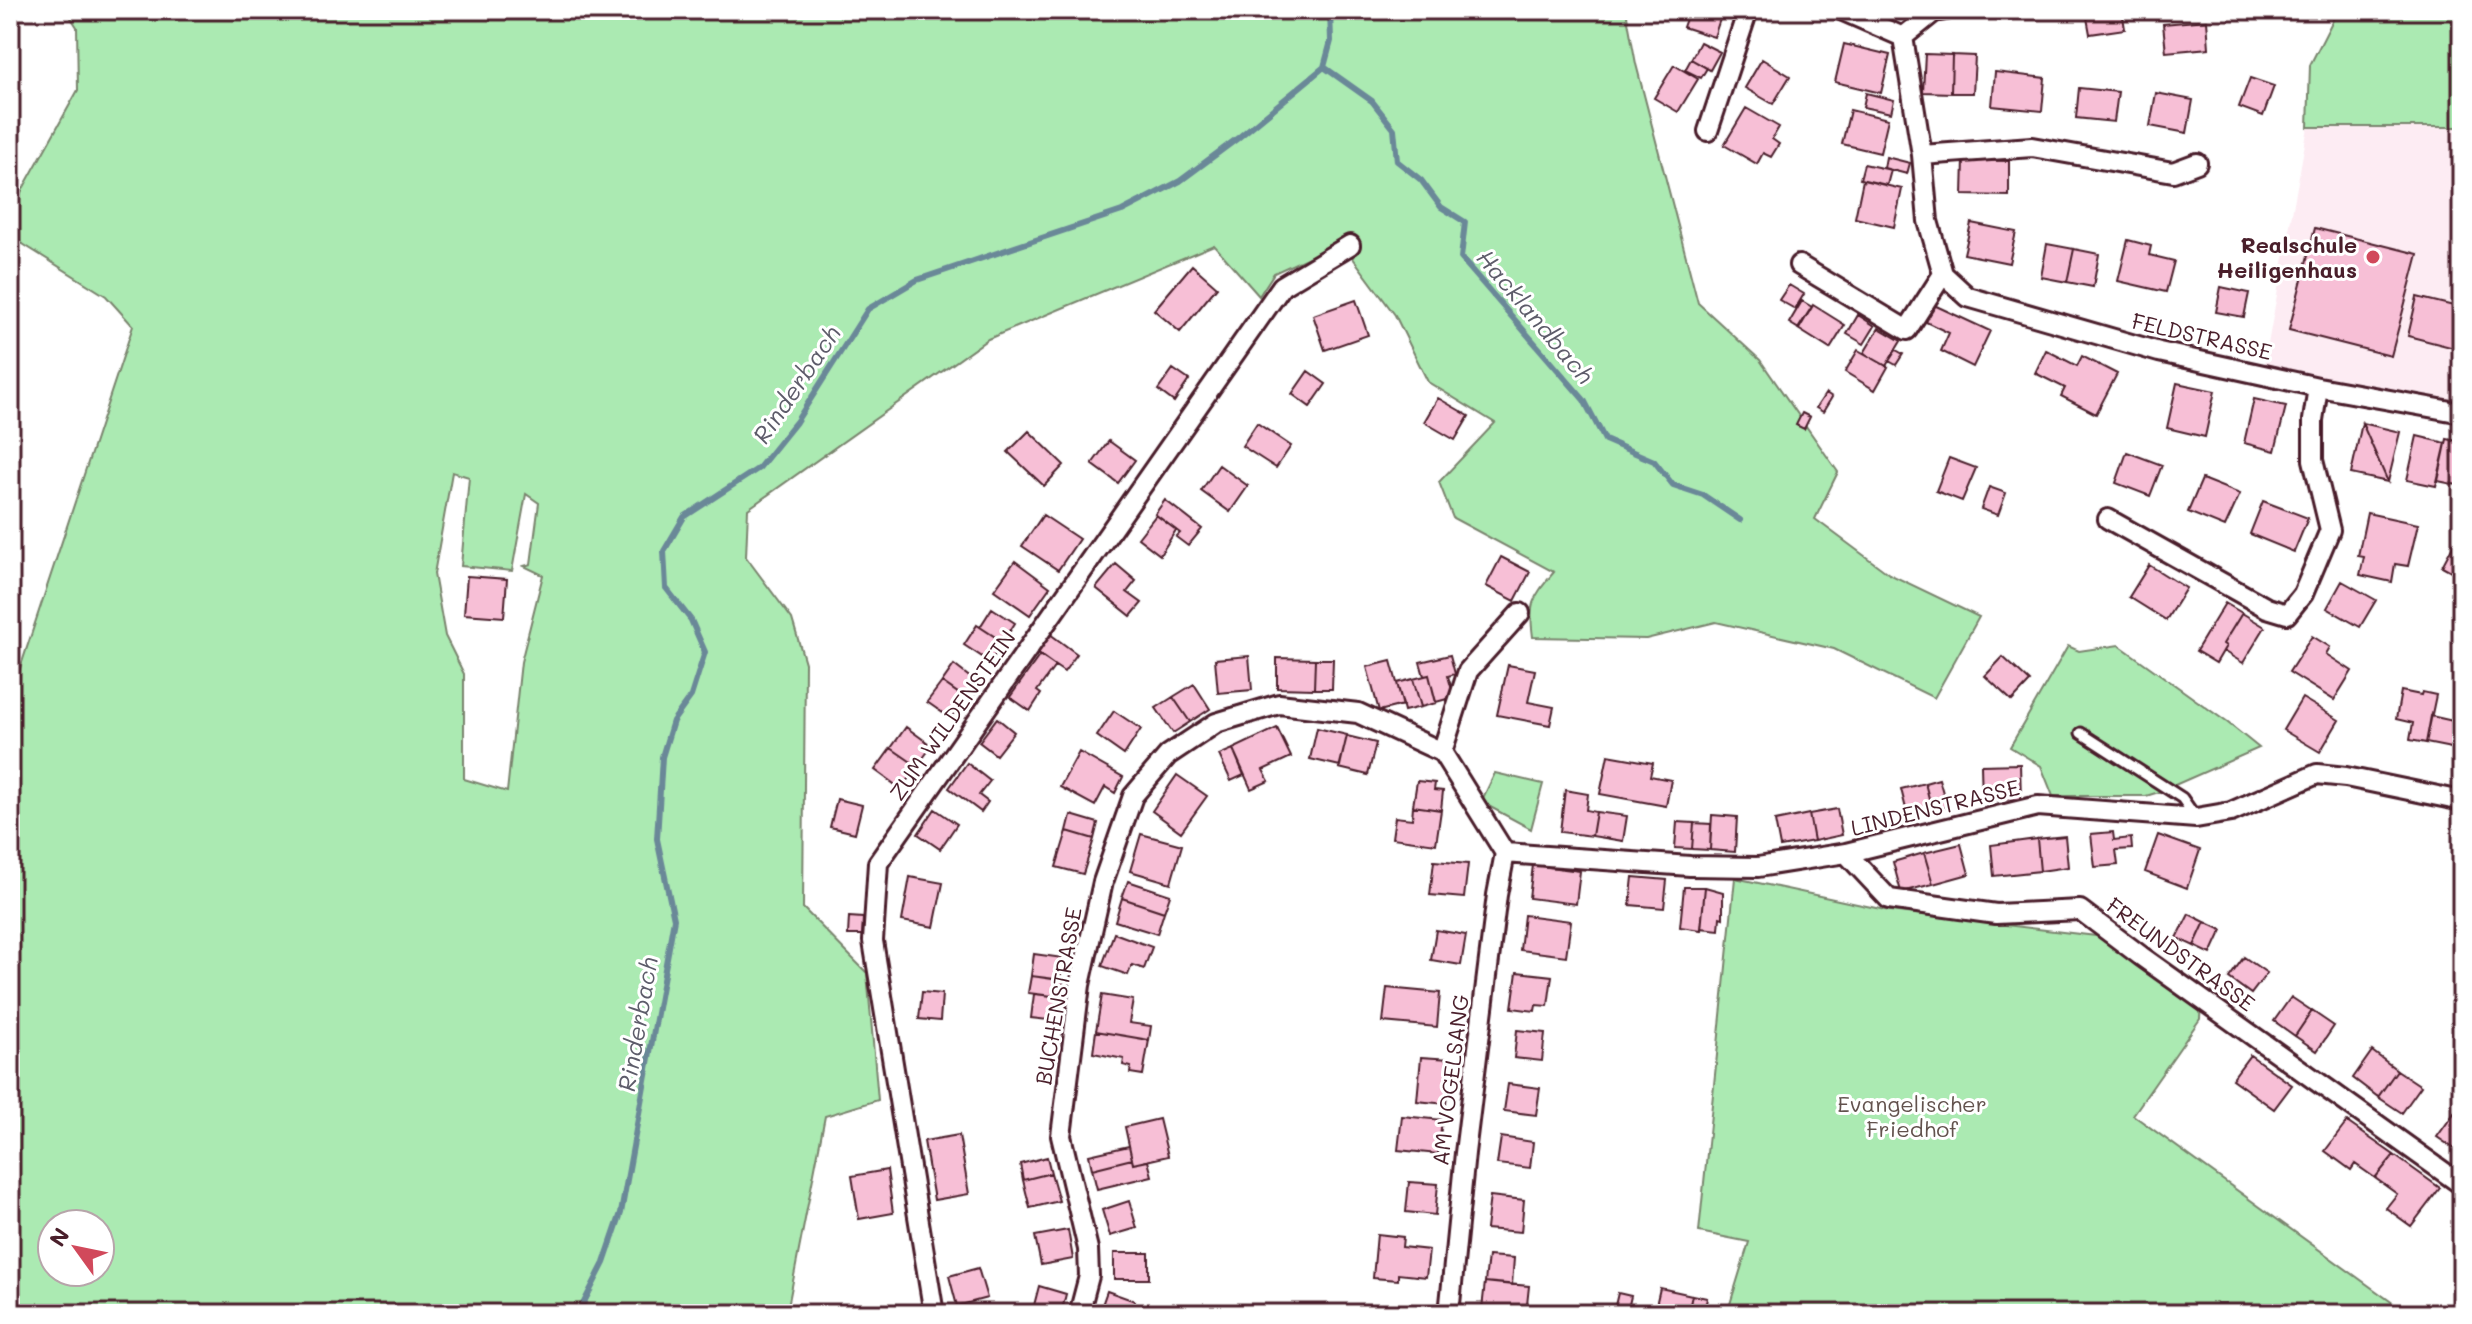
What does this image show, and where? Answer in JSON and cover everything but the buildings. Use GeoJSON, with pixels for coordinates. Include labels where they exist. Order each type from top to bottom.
{"type":"FeatureCollection","features":[{"type":"Feature","properties":{"kind":"street"},"geometry":{"type":"LineString","coordinates":[[1708,131],[1748,10]]}},
{"type":"Feature","properties":{"kind":"street"},"geometry":{"type":"LineString","coordinates":[[1841,10],[1903,37]]}},
{"type":"Feature","properties":{"kind":"street"},"geometry":{"type":"LineString","coordinates":[[1903,37],[1934,12],[1946,10]]}},
{"type":"Feature","properties":{"kind":"street"},"geometry":{"type":"LineString","coordinates":[[1799,265],[1907,330],[1943,274],[1928,221],[1922,155],[1903,37]]}},
{"type":"Feature","properties":{"kind":"street"},"geometry":{"type":"LineString","coordinates":[[1922,155],[2032,147],[2173,172],[2197,163]]}},
{"type":"Feature","properties":{"kind":"street","name":"ZUM WILDENSTEIN"},"geometry":{"type":"LineString","coordinates":[[934,1314],[873,941],[878,863],[1282,286],[1350,245]]}},
{"type":"Feature","properties":{"kind":"street","name":"FELDSTRASSE"},"geometry":{"type":"LineString","coordinates":[[1943,274],[1968,297],[2159,352],[2318,387],[2462,413]]}},
{"type":"Feature","properties":{"kind":"street"},"geometry":{"type":"LineString","coordinates":[[2108,519],[2267,608],[2287,614],[2303,594],[2330,530],[2313,460],[2313,420],[2318,387]]}},
{"type":"Feature","properties":{"kind":"street"},"geometry":{"type":"LineString","coordinates":[[1505,853],[1442,752],[1468,671],[1520,613]]}},
{"type":"Feature","properties":{"kind":"street","name":"BUCHENSTRASSE"},"geometry":{"type":"LineString","coordinates":[[1079,1314],[1089,1276],[1088,1249],[1061,1136],[1080,985],[1103,882],[1133,796],[1168,755],[1216,723],[1279,704],[1358,713],[1442,752]]}},
{"type":"Feature","properties":{"kind":"street","name":"LINDENSTRASSE"},"geometry":{"type":"LineString","coordinates":[[1505,853],[1690,866],[1758,867],[1846,853],[2038,806],[2196,818],[2231,812],[2317,774],[2462,801]]}},
{"type":"Feature","properties":{"kind":"street","name":"AM VOGELSANG"},"geometry":{"type":"LineString","coordinates":[[1449,1314],[1474,1077],[1505,853]]}},
{"type":"Feature","properties":{"kind":"street","name":"FREUNDSTRASSE"},"geometry":{"type":"LineString","coordinates":[[1846,853],[1889,899],[1996,914],[2080,910],[2462,1185]]}},
{"type":"Feature","properties":{"kind":"lane"},"geometry":{"type":"LineString","coordinates":[[2081,733],[2182,798],[2196,818]]}},
{"type":"Feature","properties":{"kind":"shaded area","name":"Realschule Heiligenhaus"},"geometry":{"type":"Polygon","coordinates":[[[2308,127],[2462,127],[2462,404],[2260,387],[2308,127]]]}},
{"type":"Feature","properties":{"kind":"green space"},"geometry":{"type":"Polygon","coordinates":[[[66,10],[1626,10],[1636,64],[1698,303],[1760,360],[1838,472],[1815,519],[1889,574],[1979,617],[1934,698],[1834,649],[1716,622],[1646,639],[1533,637],[1531,616],[1534,601],[1554,572],[1453,518],[1439,482],[1495,423],[1428,382],[1395,315],[1341,242],[1274,273],[1259,296],[1214,245],[988,339],[748,509],[746,557],[792,619],[805,663],[803,908],[867,973],[878,1100],[825,1116],[787,1312],[10,1314],[10,699],[133,326],[106,296],[10,236],[10,212],[78,90],[77,27],[66,10]],[[452,472],[434,574],[445,636],[464,674],[464,779],[507,792],[521,662],[543,575],[524,566],[531,564],[539,503],[526,494],[512,571],[461,566],[469,477],[452,472]]]}},
{"type":"Feature","properties":{"kind":"green space"},"geometry":{"type":"Polygon","coordinates":[[[2338,10],[2462,10],[2462,127],[2308,127],[2310,65],[2338,10]]]}},
{"type":"Feature","properties":{"kind":"green space"},"geometry":{"type":"Polygon","coordinates":[[[2119,645],[2259,748],[2146,796],[2053,796],[2041,766],[2010,747],[2068,646],[2079,651],[2119,645]]]}},
{"type":"Feature","properties":{"kind":"green space"},"geometry":{"type":"Polygon","coordinates":[[[1495,773],[1543,784],[1531,829],[1481,802],[1495,773]]]}},
{"type":"Feature","properties":{"kind":"green space","name":"Evangelischer Friedhof"},"geometry":{"type":"Polygon","coordinates":[[[1735,878],[1890,911],[2096,936],[2201,1002],[2200,1019],[2133,1115],[2408,1314],[1727,1314],[1749,1242],[1699,1232],[1735,878]]]}},
{"type":"Feature","properties":{"kind":"waterway","name":"Rinderbach"},"geometry":{"type":"LineString","coordinates":[[578,1314],[604,1263],[621,1213],[674,919],[657,839],[662,757],[673,721],[691,696],[705,652],[691,620],[666,588],[664,551],[684,517],[759,468],[796,422],[868,309],[917,280],[1122,211],[1180,181],[1324,67],[1331,41],[1330,10]]}},
{"type":"Feature","properties":{"kind":"waterway","name":"Hacklandbach"},"geometry":{"type":"LineString","coordinates":[[1324,67],[1372,101],[1394,129],[1397,161],[1421,180],[1441,207],[1465,222],[1461,258],[1584,400],[1605,440],[1654,461],[1673,485],[1703,495],[1740,520]]}},
{"type":"Feature","properties":{"kind":"place","name":"Realschule Heiligenhaus"},"geometry":{"type":"Point","coordinates":[2373,257]}}]}
